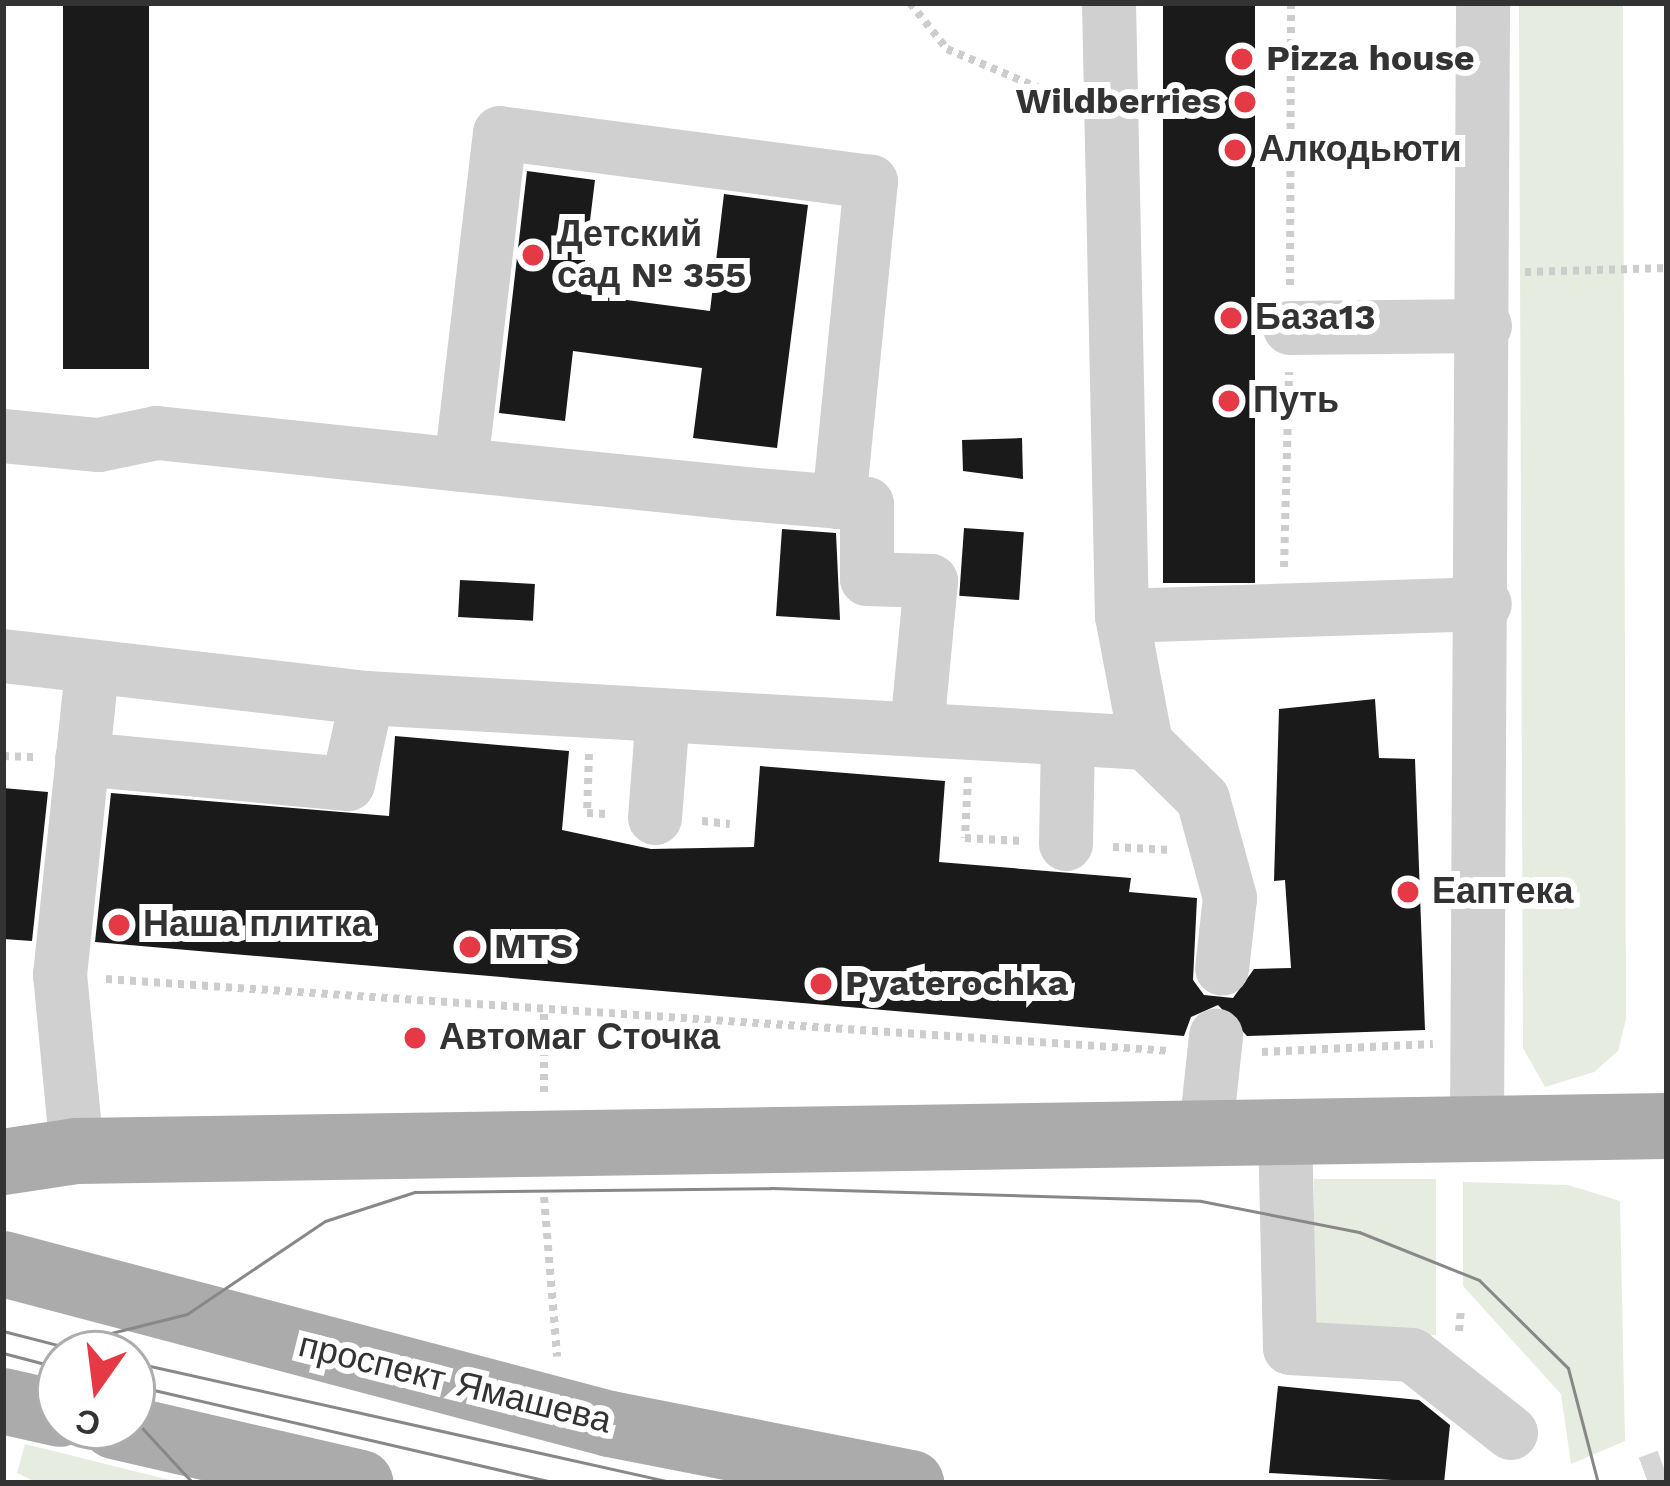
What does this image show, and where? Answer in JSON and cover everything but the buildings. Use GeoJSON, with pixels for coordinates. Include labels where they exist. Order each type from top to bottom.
{"type":"FeatureCollection","features":[{"type":"Feature","properties":{"kind":"main road"},"geometry":{"type":"LineString","coordinates":[[33,1153],[1477,1123],[1667,1126]]}},
{"type":"Feature","properties":{"kind":"main road","name":"проспект Ямашева"},"geometry":{"type":"LineString","coordinates":[[11,1265],[610,1424],[911,1483]]}},
{"type":"Feature","properties":{"kind":"main road"},"geometry":{"type":"LineString","coordinates":[[3,1401],[36,1409]]}},
{"type":"Feature","properties":{"kind":"main road"},"geometry":{"type":"LineString","coordinates":[[156,1436],[360,1483]]}},
{"type":"Feature","properties":{"kind":"lane"},"geometry":{"type":"LineString","coordinates":[[1109,3],[1122,616],[1146,743],[1203,799],[1229,898],[1222,970]]}},
{"type":"Feature","properties":{"kind":"lane"},"geometry":{"type":"LineString","coordinates":[[1477,1123],[1485,604],[1483,3]]}},
{"type":"Feature","properties":{"kind":"lane"},"geometry":{"type":"LineString","coordinates":[[461,464],[500,133],[871,182],[839,502]]}},
{"type":"Feature","properties":{"kind":"lane"},"geometry":{"type":"LineString","coordinates":[[1290,328],[1485,299]]}},
{"type":"Feature","properties":{"kind":"lane"},"geometry":{"type":"LineString","coordinates":[[3,436],[99,445],[157,433],[867,504],[867,578],[932,581],[917,729]]}},
{"type":"Feature","properties":{"kind":"lane"},"geometry":{"type":"LineString","coordinates":[[1122,616],[1485,604]]}},
{"type":"Feature","properties":{"kind":"lane"},"geometry":{"type":"LineString","coordinates":[[3,656],[92,673],[367,698],[1146,743]]}},
{"type":"Feature","properties":{"kind":"lane"},"geometry":{"type":"LineString","coordinates":[[33,1153],[59,975],[92,673]]}},
{"type":"Feature","properties":{"kind":"lane"},"geometry":{"type":"LineString","coordinates":[[82,759],[348,784],[367,698]]}},
{"type":"Feature","properties":{"kind":"lane"},"geometry":{"type":"LineString","coordinates":[[655,818],[663,716]]}},
{"type":"Feature","properties":{"kind":"lane"},"geometry":{"type":"LineString","coordinates":[[1066,844],[1068,739]]}},
{"type":"Feature","properties":{"kind":"lane"},"geometry":{"type":"LineString","coordinates":[[1206,1130],[1216,1036]]}},
{"type":"Feature","properties":{"kind":"lane"},"geometry":{"type":"LineString","coordinates":[[1285,1128],[1291,1348],[1412,1355],[1511,1433]]}},
{"type":"Feature","properties":{"kind":"path"},"geometry":{"type":"LineString","coordinates":[[910,3],[946,49],[1111,118]]}},
{"type":"Feature","properties":{"kind":"path"},"geometry":{"type":"LineString","coordinates":[[1485,299],[1667,268]]}},
{"type":"Feature","properties":{"kind":"shaded area"},"geometry":{"type":"Polygon","coordinates":[[[1519,3],[1623,3],[1626,1019],[1618,1051],[1594,1072],[1545,1087],[1523,1048],[1519,3]]]}},
{"type":"Feature","properties":{"kind":"shaded area"},"geometry":{"type":"Polygon","coordinates":[[[1314,1179],[1436,1179],[1436,1335],[1314,1335],[1314,1179]]]}},
{"type":"Feature","properties":{"kind":"shaded area"},"geometry":{"type":"Polygon","coordinates":[[[1463,1182],[1568,1185],[1620,1201],[1625,1441],[1571,1464],[1561,1394],[1463,1286],[1463,1182]]]}},
{"type":"Feature","properties":{"kind":"shaded area"},"geometry":{"type":"Polygon","coordinates":[[[25,1444],[182,1483],[38,1483],[17,1473],[25,1444]]]}},
{"type":"Feature","properties":{"kind":"tunnel"},"geometry":{"type":"LineString","coordinates":[[1648,1483],[1667,1476]]}},
{"type":"Feature","properties":{"kind":"tram line"},"geometry":{"type":"LineString","coordinates":[[123,1330],[187,1314],[325,1221],[415,1192],[771,1188],[1201,1201],[1359,1232],[1479,1280],[1568,1368],[1598,1483]]}},
{"type":"Feature","properties":{"kind":"tram line"},"geometry":{"type":"LineString","coordinates":[[3,1331],[36,1339]]}},
{"type":"Feature","properties":{"kind":"tram line"},"geometry":{"type":"LineString","coordinates":[[3,1353],[36,1362]]}},
{"type":"Feature","properties":{"kind":"tram line"},"geometry":{"type":"LineString","coordinates":[[156,1367],[675,1483]]}},
{"type":"Feature","properties":{"kind":"tram line"},"geometry":{"type":"LineString","coordinates":[[156,1391],[558,1483]]}},
{"type":"Feature","properties":{"kind":"tram line"},"geometry":{"type":"LineString","coordinates":[[156,1443],[193,1483]]}},
{"type":"Feature","properties":{"kind":"place","name":"Pizza house"},"geometry":{"type":"Point","coordinates":[1242,59]}},
{"type":"Feature","properties":{"kind":"place","name":"Wildberries"},"geometry":{"type":"Point","coordinates":[1245,102]}},
{"type":"Feature","properties":{"kind":"place","name":"Алкодьюти"},"geometry":{"type":"Point","coordinates":[1235,150]}},
{"type":"Feature","properties":{"kind":"place","name":"Детский сад № 355"},"geometry":{"type":"Point","coordinates":[533,255]}},
{"type":"Feature","properties":{"kind":"place","name":"База13"},"geometry":{"type":"Point","coordinates":[1231,318]}},
{"type":"Feature","properties":{"kind":"place","name":"Путь"},"geometry":{"type":"Point","coordinates":[1229,401]}},
{"type":"Feature","properties":{"kind":"place","name":"Еаптека"},"geometry":{"type":"Point","coordinates":[1408,892]}},
{"type":"Feature","properties":{"kind":"place","name":"Наша плитка"},"geometry":{"type":"Point","coordinates":[119,925]}},
{"type":"Feature","properties":{"kind":"place","name":"MTS"},"geometry":{"type":"Point","coordinates":[470,947]}},
{"type":"Feature","properties":{"kind":"place","name":"Pyaterochka"},"geometry":{"type":"Point","coordinates":[821,984]}},
{"type":"Feature","properties":{"kind":"place","name":"Автомаг Сточка"},"geometry":{"type":"Point","coordinates":[415,1038]}}]}
